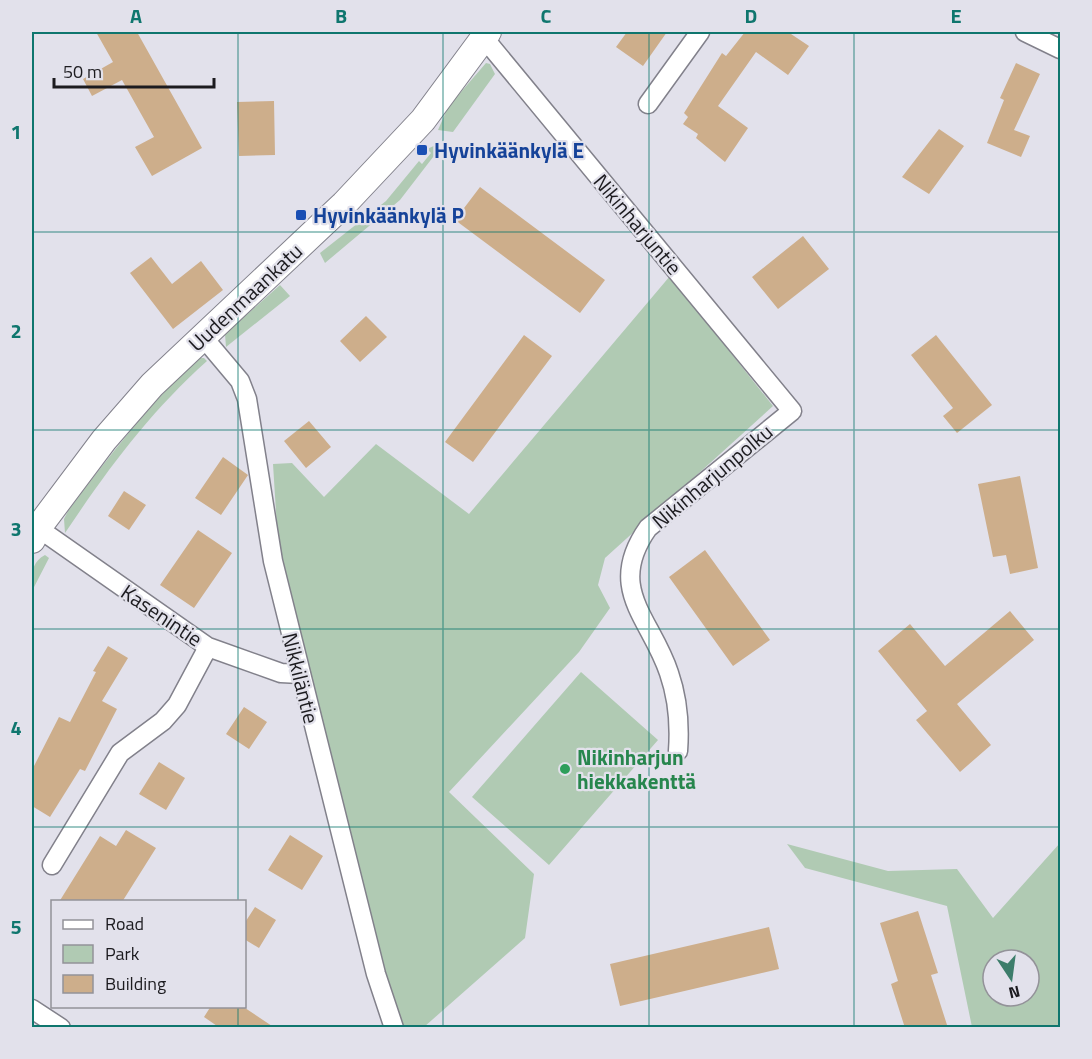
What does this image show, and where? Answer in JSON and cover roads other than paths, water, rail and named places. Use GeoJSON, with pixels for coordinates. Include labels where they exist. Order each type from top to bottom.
{"type":"FeatureCollection","features":[{"type":"Feature","properties":{"kind":"main road","name":"Uudenmaankatu"},"geometry":{"type":"LineString","coordinates":[[34,534],[125,416],[152,385],[344,204],[423,120],[486,35]]}},
{"type":"Feature","properties":{"kind":"street"},"geometry":{"type":"LineString","coordinates":[[648,104],[700,32]]}},
{"type":"Feature","properties":{"kind":"street"},"geometry":{"type":"LineString","coordinates":[[1025,32],[1060,49]]}},
{"type":"Feature","properties":{"kind":"street","name":"Nikinharjuntie"},"geometry":{"type":"LineString","coordinates":[[486,35],[792,411]]}},
{"type":"Feature","properties":{"kind":"street","name":"Nikkiläntie"},"geometry":{"type":"LineString","coordinates":[[203,337],[240,381],[247,399],[273,561],[376,974],[394,1028]]}},
{"type":"Feature","properties":{"kind":"street","name":"Nikinharjunpolku"},"geometry":{"type":"LineString","coordinates":[[678,751],[681,721],[669,672],[638,614],[631,585],[630,566],[636,546],[648,528],[792,411]]}},
{"type":"Feature","properties":{"kind":"street","name":"Kasenintie"},"geometry":{"type":"LineString","coordinates":[[34,534],[208,646],[270,670],[300,674]]}},
{"type":"Feature","properties":{"kind":"street"},"geometry":{"type":"LineString","coordinates":[[52,865],[120,753],[164,721],[177,705],[208,646]]}},
{"type":"Feature","properties":{"kind":"street"},"geometry":{"type":"LineString","coordinates":[[32,1009],[61,1028]]}},
{"type":"Feature","properties":{"kind":"place","name":"Hyvinkäänkylä E"},"geometry":{"type":"Point","coordinates":[422,150]}},
{"type":"Feature","properties":{"kind":"place","name":"Hyvinkäänkylä P"},"geometry":{"type":"Point","coordinates":[301,215]}},
{"type":"Feature","properties":{"kind":"place","name":"Nikinharjun hiekkakenttä"},"geometry":{"type":"Point","coordinates":[565,769]}}]}
